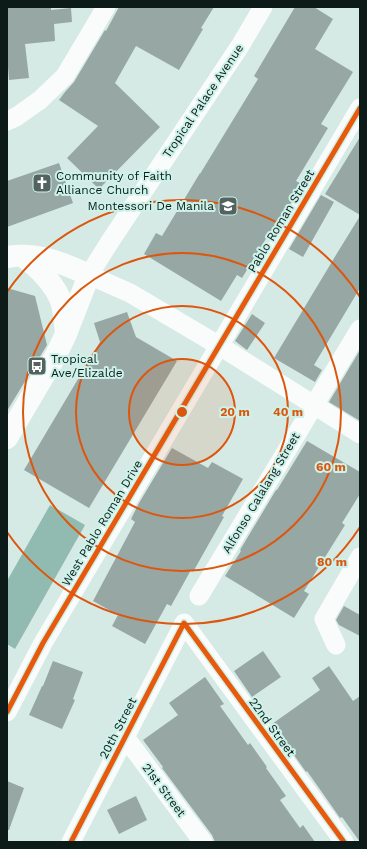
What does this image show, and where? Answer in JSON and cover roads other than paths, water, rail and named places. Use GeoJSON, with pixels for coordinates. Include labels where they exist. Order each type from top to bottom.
{"type":"FeatureCollection","features":[{"type":"Feature","properties":{"kind":"street"},"geometry":{"type":"LineString","coordinates":[[7,121],[16,117],[40,100],[65,76],[106,7]]}},
{"type":"Feature","properties":{"kind":"street","name":"Tropical Palace Avenue"},"geometry":{"type":"LineString","coordinates":[[89,275],[108,243],[240,46],[263,7]]}},
{"type":"Feature","properties":{"kind":"street","name":"Pablo Roman Street"},"geometry":{"type":"LineString","coordinates":[[218,345],[360,108]]}},
{"type":"Feature","properties":{"kind":"street"},"geometry":{"type":"LineString","coordinates":[[14,256],[30,256],[55,260],[130,293],[218,345],[360,434]]}},
{"type":"Feature","properties":{"kind":"street"},"geometry":{"type":"LineString","coordinates":[[14,256],[41,271],[48,279],[62,303],[66,334]]}},
{"type":"Feature","properties":{"kind":"street"},"geometry":{"type":"LineString","coordinates":[[7,438],[56,355],[66,334],[89,275]]}},
{"type":"Feature","properties":{"kind":"street","name":"Alfonso Calalang Street"},"geometry":{"type":"LineString","coordinates":[[200,596],[360,329]]}},
{"type":"Feature","properties":{"kind":"street","name":"West Pablo Roman Drive"},"geometry":{"type":"LineString","coordinates":[[7,712],[43,644],[218,345]]}},
{"type":"Feature","properties":{"kind":"street"},"geometry":{"type":"LineString","coordinates":[[336,645],[324,619],[360,557]]}},
{"type":"Feature","properties":{"kind":"street","name":"20th Street"},"geometry":{"type":"LineString","coordinates":[[71,842],[184,623]]}},
{"type":"Feature","properties":{"kind":"street","name":"22nd Street"},"geometry":{"type":"LineString","coordinates":[[184,623],[344,842]]}},
{"type":"Feature","properties":{"kind":"street","name":"21st Street"},"geometry":{"type":"LineString","coordinates":[[125,737],[203,842]]}},
{"type":"Feature","properties":{"kind":"place","name":"Community of Faith Alliance Church"},"geometry":{"type":"Point","coordinates":[42,183]}},
{"type":"Feature","properties":{"kind":"place","name":"Montessori De Manila"},"geometry":{"type":"Point","coordinates":[228,206]}},
{"type":"Feature","properties":{"kind":"place","name":"Tropical Ave/Elizalde"},"geometry":{"type":"Point","coordinates":[37,366]}}]}
